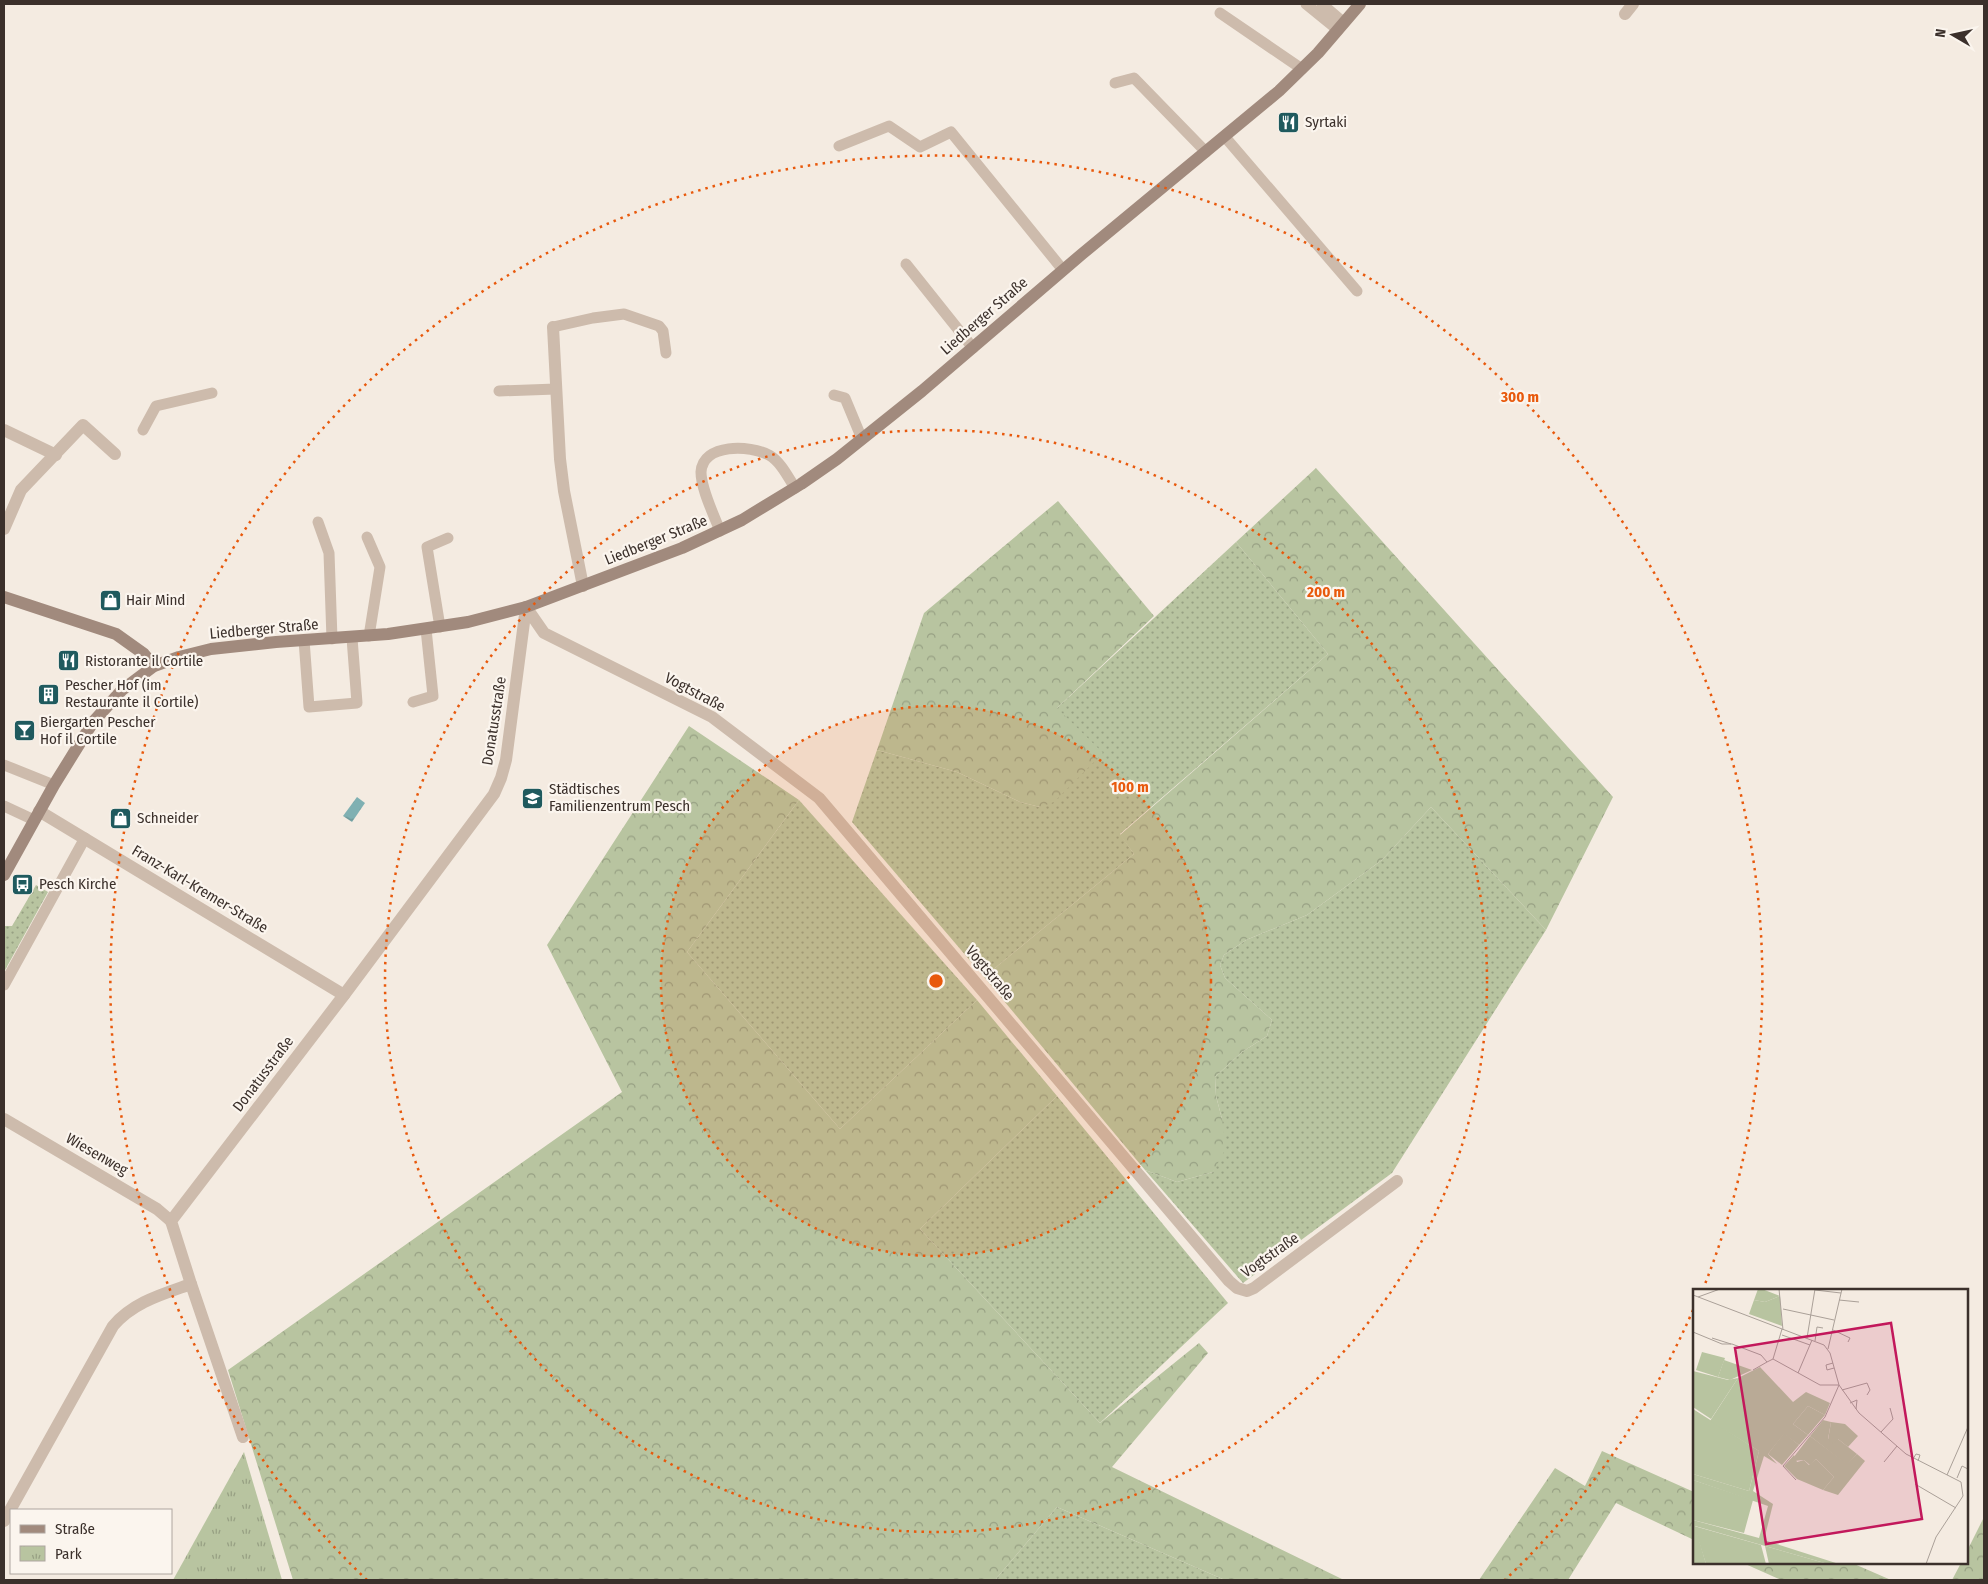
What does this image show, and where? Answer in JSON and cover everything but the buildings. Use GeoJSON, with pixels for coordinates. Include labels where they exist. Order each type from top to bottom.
{"type":"FeatureCollection","features":[{"type":"Feature","properties":{"kind":"main road","name":"Liedberger Straße"},"geometry":{"type":"LineString","coordinates":[[4,875],[8,857],[101,711],[122,690],[154,666],[178,657],[211,649],[304,640],[352,638],[426,629],[488,618],[526,608],[649,562],[720,531],[795,488],[862,439],[1225,137],[1302,69],[1360,4]]}},
{"type":"Feature","properties":{"kind":"main road"},"geometry":{"type":"LineString","coordinates":[[4,597],[116,634],[138,649],[154,666]]}},
{"type":"Feature","properties":{"kind":"street"},"geometry":{"type":"LineString","coordinates":[[553,327],[562,475],[583,586]]}},
{"type":"Feature","properties":{"kind":"street"},"geometry":{"type":"LineString","coordinates":[[4,529],[21,490],[83,425],[115,454]]}},
{"type":"Feature","properties":{"kind":"street"},"geometry":{"type":"LineString","coordinates":[[4,430],[56,455]]}},
{"type":"Feature","properties":{"kind":"street","name":"Donatusstraße"},"geometry":{"type":"LineString","coordinates":[[172,1220],[488,804],[499,784],[506,760],[526,608]]}},
{"type":"Feature","properties":{"kind":"street","name":"Vogtstraße"},"geometry":{"type":"LineString","coordinates":[[526,608],[544,633],[712,717],[819,798],[1229,1281],[1237,1288],[1247,1291],[1260,1284],[1397,1181]]}},
{"type":"Feature","properties":{"kind":"street","name":"Franz-Karl-Kremer-Straße"},"geometry":{"type":"LineString","coordinates":[[36,815],[85,838],[344,995]]}},
{"type":"Feature","properties":{"kind":"street","name":"Wiesenweg"},"geometry":{"type":"LineString","coordinates":[[4,1119],[157,1208],[172,1220]]}},
{"type":"Feature","properties":{"kind":"street"},"geometry":{"type":"LineString","coordinates":[[172,1220],[191,1284],[243,1437]]}},
{"type":"Feature","properties":{"kind":"street"},"geometry":{"type":"LineString","coordinates":[[11,1509],[114,1326],[142,1303],[191,1284]]}},
{"type":"Feature","properties":{"kind":"lane"},"geometry":{"type":"LineString","coordinates":[[1306,4],[1341,27]]}},
{"type":"Feature","properties":{"kind":"lane"},"geometry":{"type":"LineString","coordinates":[[1322,4],[1341,27]]}},
{"type":"Feature","properties":{"kind":"lane"},"geometry":{"type":"LineString","coordinates":[[1220,12],[1302,69]]}},
{"type":"Feature","properties":{"kind":"lane"},"geometry":{"type":"LineString","coordinates":[[1115,83],[1134,78],[1206,152]]}},
{"type":"Feature","properties":{"kind":"lane"},"geometry":{"type":"LineString","coordinates":[[839,146],[890,126],[920,147],[951,132],[1063,270]]}},
{"type":"Feature","properties":{"kind":"lane"},"geometry":{"type":"LineString","coordinates":[[1225,137],[1356,291]]}},
{"type":"Feature","properties":{"kind":"lane"},"geometry":{"type":"LineString","coordinates":[[906,264],[972,348]]}},
{"type":"Feature","properties":{"kind":"lane"},"geometry":{"type":"LineString","coordinates":[[553,327],[593,318],[624,314],[659,326],[663,331],[666,353]]}},
{"type":"Feature","properties":{"kind":"lane"},"geometry":{"type":"LineString","coordinates":[[499,391],[556,389]]}},
{"type":"Feature","properties":{"kind":"lane"},"geometry":{"type":"LineString","coordinates":[[143,430],[156,406],[212,393]]}},
{"type":"Feature","properties":{"kind":"lane"},"geometry":{"type":"LineString","coordinates":[[834,395],[845,398],[862,439]]}},
{"type":"Feature","properties":{"kind":"lane"},"geometry":{"type":"LineString","coordinates":[[720,531],[701,473],[704,461],[714,453],[734,448],[756,450],[770,456],[781,466],[795,488]]}},
{"type":"Feature","properties":{"kind":"lane"},"geometry":{"type":"LineString","coordinates":[[318,522],[329,553],[332,639]]}},
{"type":"Feature","properties":{"kind":"lane"},"geometry":{"type":"LineString","coordinates":[[367,537],[380,567],[370,636]]}},
{"type":"Feature","properties":{"kind":"lane"},"geometry":{"type":"LineString","coordinates":[[440,627],[427,547],[448,538]]}},
{"type":"Feature","properties":{"kind":"lane"},"geometry":{"type":"LineString","coordinates":[[413,702],[433,696],[426,629]]}},
{"type":"Feature","properties":{"kind":"lane"},"geometry":{"type":"LineString","coordinates":[[304,640],[309,707],[357,703],[352,638]]}},
{"type":"Feature","properties":{"kind":"lane"},"geometry":{"type":"LineString","coordinates":[[4,765],[54,784]]}},
{"type":"Feature","properties":{"kind":"lane"},"geometry":{"type":"LineString","coordinates":[[4,806],[36,815]]}},
{"type":"Feature","properties":{"kind":"lane"},"geometry":{"type":"LineString","coordinates":[[4,985],[85,838]]}},
{"type":"Feature","properties":{"kind":"green space"},"geometry":{"type":"Polygon","coordinates":[[[1316,468],[1613,797],[1546,930],[1431,807],[1382,860],[1307,915],[1246,940],[1224,955],[1220,965],[1225,978],[1272,1020],[1267,1036],[1242,1052],[1215,1077],[1216,1096],[1222,1119],[1226,1148],[1213,1172],[1177,1182],[1145,1170],[984,977],[1134,854],[1120,835],[1328,654],[1236,542],[1316,468]]]}},
{"type":"Feature","properties":{"kind":"green space"},"geometry":{"type":"Polygon","coordinates":[[[1058,501],[1154,616],[1057,708],[1103,753],[1054,802],[1040,807],[1020,802],[957,772],[877,750],[924,613],[1058,501]]]}},
{"type":"Feature","properties":{"kind":"green space"},"geometry":{"type":"Polygon","coordinates":[[[1236,542],[1328,654],[1120,834],[1134,854],[984,977],[852,822],[877,750],[957,772],[1020,802],[1040,807],[1057,708],[1236,542]]]}},
{"type":"Feature","properties":{"kind":"green space"},"geometry":{"type":"Polygon","coordinates":[[[689,726],[799,800],[687,952],[840,1129],[977,1000],[1057,1096],[920,1229],[1100,1423],[1199,1343],[1208,1353],[1112,1467],[1344,1580],[1225,1580],[1057,1507],[995,1580],[293,1580],[228,1370],[622,1092],[547,945],[689,726]]]}},
{"type":"Feature","properties":{"kind":"green space"},"geometry":{"type":"Polygon","coordinates":[[[799,800],[977,1000],[840,1129],[687,952],[799,800]]]}},
{"type":"Feature","properties":{"kind":"green space"},"geometry":{"type":"Polygon","coordinates":[[[1431,807],[1546,930],[1392,1173],[1243,1283],[1145,1170],[1177,1182],[1213,1172],[1222,1119],[1216,1096],[1215,1077],[1242,1052],[1267,1036],[1272,1020],[1225,978],[1220,965],[1224,955],[1246,940],[1307,915],[1382,860],[1431,807]]]}},
{"type":"Feature","properties":{"kind":"green space"},"geometry":{"type":"Polygon","coordinates":[[[36,885],[48,892],[4,972],[4,926],[12,926],[36,885]]]}},
{"type":"Feature","properties":{"kind":"green space"},"geometry":{"type":"Polygon","coordinates":[[[1057,1096],[1228,1303],[1100,1423],[920,1229],[1057,1096]]]}},
{"type":"Feature","properties":{"kind":"green space"},"geometry":{"type":"Polygon","coordinates":[[[1602,1451],[1693,1492],[1693,1540],[1616,1503],[1568,1580],[1479,1580],[1555,1468],[1585,1486],[1602,1451]]]}},
{"type":"Feature","properties":{"kind":"green space"},"geometry":{"type":"Polygon","coordinates":[[[244,1452],[282,1580],[173,1580],[244,1452]]]}},
{"type":"Feature","properties":{"kind":"green space"},"geometry":{"type":"Polygon","coordinates":[[[1057,1507],[1225,1580],[995,1580],[1057,1507]]]}},
{"type":"Feature","properties":{"kind":"green space"},"geometry":{"type":"Polygon","coordinates":[[[1984,1517],[1984,1580],[1952,1580],[1960,1564],[1968,1564],[1968,1549],[1984,1517]]]}},
{"type":"Feature","properties":{"kind":"green space"},"geometry":{"type":"Polygon","coordinates":[[[1745,1564],[1854,1564],[1891,1580],[1781,1580],[1745,1564]]]}},
{"type":"Feature","properties":{"kind":"water"},"geometry":{"type":"Polygon","coordinates":[[[357,797],[365,803],[352,822],[343,816],[357,797]]]}},
{"type":"Feature","properties":{"kind":"place","name":"Syrtaki"},"geometry":{"type":"Point","coordinates":[1289,122]}},
{"type":"Feature","properties":{"kind":"place","name":"Hair Mind"},"geometry":{"type":"Point","coordinates":[110,600]}},
{"type":"Feature","properties":{"kind":"place","name":"Ristorante il Cortile"},"geometry":{"type":"Point","coordinates":[69,661]}},
{"type":"Feature","properties":{"kind":"place","name":"Pescher Hof (im Restaurante il Cortile)"},"geometry":{"type":"Point","coordinates":[49,694]}},
{"type":"Feature","properties":{"kind":"place","name":"Biergarten Pescher Hof il Cortile"},"geometry":{"type":"Point","coordinates":[24,731]}},
{"type":"Feature","properties":{"kind":"place","name":"Städtisches Familienzentrum Pesch"},"geometry":{"type":"Point","coordinates":[533,798]}},
{"type":"Feature","properties":{"kind":"place","name":"Schneider"},"geometry":{"type":"Point","coordinates":[121,818]}},
{"type":"Feature","properties":{"kind":"place","name":"Pesch Kirche"},"geometry":{"type":"Point","coordinates":[23,884]}}]}
